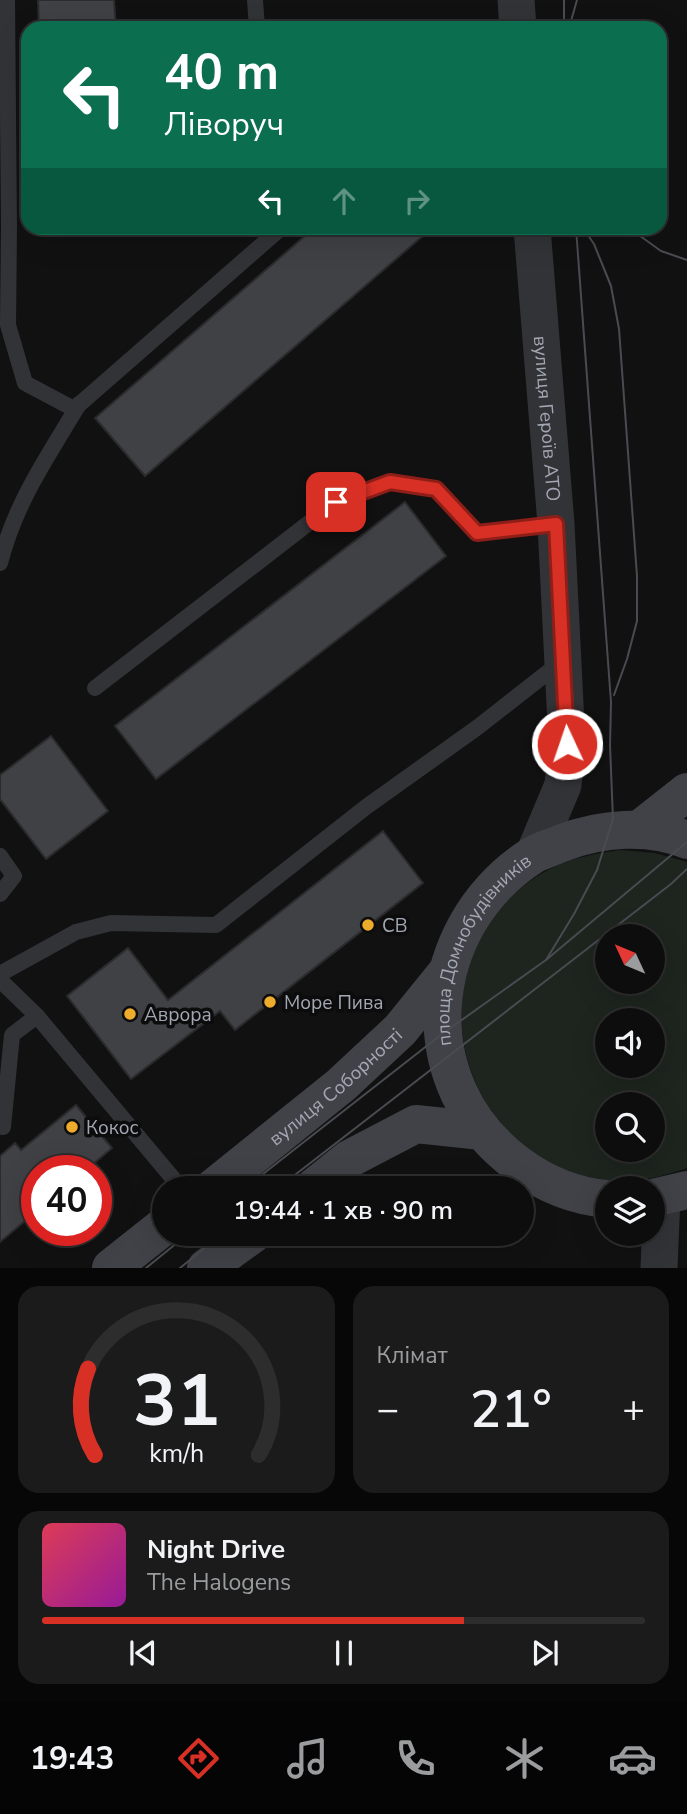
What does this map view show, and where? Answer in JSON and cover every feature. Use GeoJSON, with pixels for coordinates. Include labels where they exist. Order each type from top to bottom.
{"type":"FeatureCollection","features":[{"type":"Feature","properties":{"kind":"main road"},"geometry":{"type":"LineString","coordinates":[[640,829],[687,792]]}},
{"type":"Feature","properties":{"kind":"main road","name":"площа Домнобудівників"},"geometry":{"type":"LineString","coordinates":[[595,1196],[563,1189],[533,1175],[505,1155],[482,1131],[463,1102],[449,1069],[442,1034],[442,1003],[447,972],[465,925],[495,885],[534,854],[585,834],[640,829],[687,840]]}},
{"type":"Feature","properties":{"kind":"main road","name":"вулиця Соборності"},"geometry":{"type":"LineString","coordinates":[[228,1176],[341,1085],[400,1030],[447,972]]}},
{"type":"Feature","properties":{"kind":"main road"},"geometry":{"type":"LineString","coordinates":[[328,1176],[349,1159],[416,1124],[482,1131]]}},
{"type":"Feature","properties":{"kind":"main road"},"geometry":{"type":"LineString","coordinates":[[111,1268],[152,1236]]}},
{"type":"Feature","properties":{"kind":"main road"},"geometry":{"type":"LineString","coordinates":[[217,1265],[239,1246]]}},
{"type":"Feature","properties":{"kind":"street"},"geometry":{"type":"LineString","coordinates":[[516,0],[518,21]]}},
{"type":"Feature","properties":{"kind":"street","name":"вулиця Героїв АТО"},"geometry":{"type":"LineString","coordinates":[[533,235],[556,524],[567,744],[563,785],[534,854]]}},
{"type":"Feature","properties":{"kind":"street"},"geometry":{"type":"LineString","coordinates":[[659,1268],[667,1195]]}},
{"type":"Feature","properties":{"kind":"lane"},"geometry":{"type":"LineString","coordinates":[[6,0],[8,325],[26,383],[74,409],[273,235]]}},
{"type":"Feature","properties":{"kind":"lane"},"geometry":{"type":"LineString","coordinates":[[254,0],[256,21]]}},
{"type":"Feature","properties":{"kind":"lane"},"geometry":{"type":"LineString","coordinates":[[0,563],[7,536],[29,486],[79,404]]}},
{"type":"Feature","properties":{"kind":"lane"},"geometry":{"type":"LineString","coordinates":[[94,688],[336,502],[390,482],[436,489],[477,533],[556,524]]}},
{"type":"Feature","properties":{"kind":"lane"},"geometry":{"type":"LineString","coordinates":[[0,974],[76,932],[111,923],[216,925],[366,807],[478,727],[562,661]]}},
{"type":"Feature","properties":{"kind":"lane"},"geometry":{"type":"LineString","coordinates":[[0,856],[14,876],[0,894]]}},
{"type":"Feature","properties":{"kind":"lane"},"geometry":{"type":"LineString","coordinates":[[0,980],[37,1016],[171,1176]]}},
{"type":"Feature","properties":{"kind":"lane"},"geometry":{"type":"LineString","coordinates":[[3,1127],[12,1035],[37,1016]]}},
{"type":"Feature","properties":{"kind":"shaded area"},"geometry":{"type":"Polygon","coordinates":[[[621,850],[655,853],[687,862],[687,1168],[659,1176],[582,1175],[541,1157],[507,1130],[481,1094],[466,1054],[462,1010],[470,965],[491,922],[504,905],[535,877],[554,867],[595,854],[621,850]]]}},
{"type":"Feature","properties":{"kind":"building"},"geometry":{"type":"Polygon","coordinates":[[[38,0],[114,0],[116,21],[39,21],[38,0]]]}},
{"type":"Feature","properties":{"kind":"building"},"geometry":{"type":"Polygon","coordinates":[[[306,235],[424,235],[145,476],[95,418],[306,235]]]}},
{"type":"Feature","properties":{"kind":"building"},"geometry":{"type":"Polygon","coordinates":[[[405,502],[446,556],[156,779],[115,726],[405,502]]]}},
{"type":"Feature","properties":{"kind":"building"},"geometry":{"type":"Polygon","coordinates":[[[51,736],[108,811],[46,859],[0,799],[0,775],[51,736]]]}},
{"type":"Feature","properties":{"kind":"building"},"geometry":{"type":"Polygon","coordinates":[[[383,831],[423,883],[235,1030],[220,1011],[131,1079],[67,996],[128,948],[168,1000],[383,831]]]}},
{"type":"Feature","properties":{"kind":"building"},"geometry":{"type":"Polygon","coordinates":[[[76,1105],[112,1148],[104,1155],[21,1155],[21,1224],[0,1242],[0,1156],[15,1143],[21,1150],[76,1105]]]}},
{"type":"Feature","properties":{"kind":"tram line"},"geometry":{"type":"LineString","coordinates":[[564,0],[564,21]]}},
{"type":"Feature","properties":{"kind":"tram line"},"geometry":{"type":"LineString","coordinates":[[571,21],[577,0]]}},
{"type":"Feature","properties":{"kind":"tram line"},"geometry":{"type":"LineString","coordinates":[[546,960],[597,870],[613,819],[611,702],[577,235]]}},
{"type":"Feature","properties":{"kind":"tram line"},"geometry":{"type":"LineString","coordinates":[[588,235],[611,286],[619,329],[637,576],[637,621],[614,695]]}},
{"type":"Feature","properties":{"kind":"tram line"},"geometry":{"type":"LineString","coordinates":[[639,235],[661,251],[687,260]]}},
{"type":"Feature","properties":{"kind":"tram line"},"geometry":{"type":"LineString","coordinates":[[260,1176],[442,1034],[546,960],[687,842]]}},
{"type":"Feature","properties":{"kind":"tram line"},"geometry":{"type":"LineString","coordinates":[[294,1176],[687,869]]}},
{"type":"Feature","properties":{"kind":"tram line"},"geometry":{"type":"LineString","coordinates":[[146,1268],[173,1246]]}},
{"type":"Feature","properties":{"kind":"tram line"},"geometry":{"type":"LineString","coordinates":[[180,1268],[207,1246]]}},
{"type":"Feature","properties":{"kind":"place","name":"СВ"},"geometry":{"type":"Point","coordinates":[368,925]}},
{"type":"Feature","properties":{"kind":"place","name":"Море Пива"},"geometry":{"type":"Point","coordinates":[270,1002]}},
{"type":"Feature","properties":{"kind":"place","name":"Аврора"},"geometry":{"type":"Point","coordinates":[130,1014]}},
{"type":"Feature","properties":{"kind":"place","name":"Кокос"},"geometry":{"type":"Point","coordinates":[72,1127]}},
{"type":"Feature","properties":{"kind":"route"},"geometry":{"type":"LineString","coordinates":[[336,502],[390,482],[436,489],[477,533],[556,524],[567,744]]}}]}
